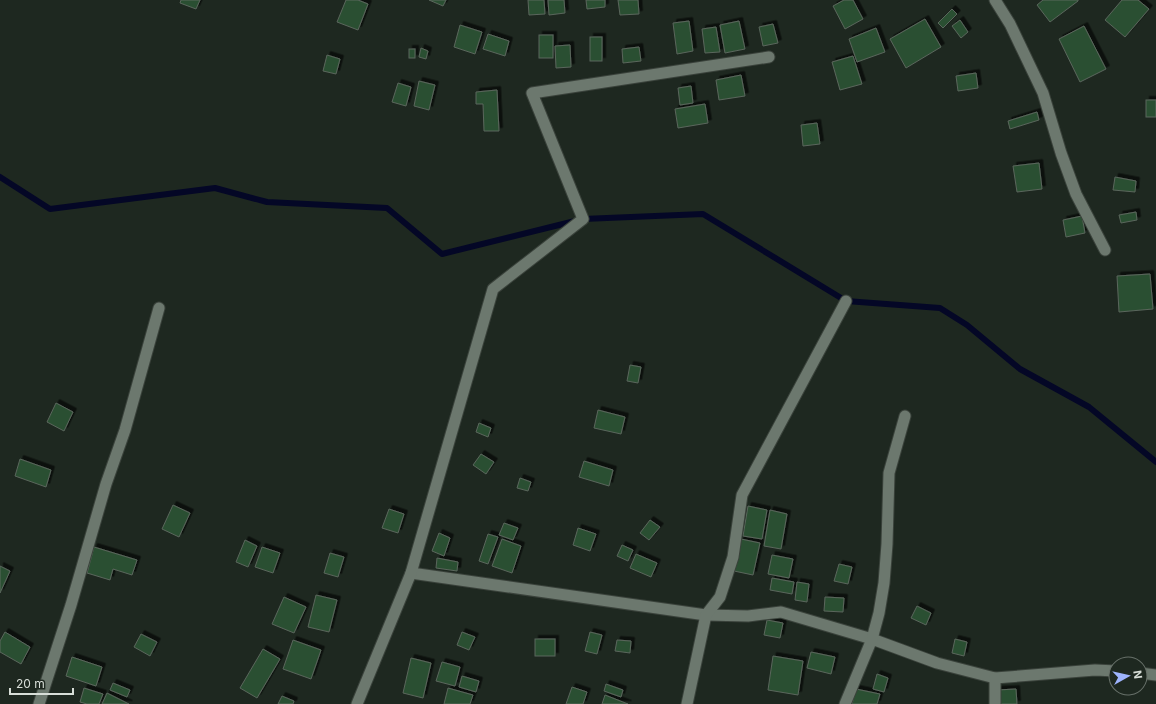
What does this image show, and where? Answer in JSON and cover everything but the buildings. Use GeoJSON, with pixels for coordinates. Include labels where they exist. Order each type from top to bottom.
{"type":"FeatureCollection","features":[{"type":"Feature","properties":{"kind":"street"},"geometry":{"type":"LineString","coordinates":[[995,0],[1010,24],[1044,93],[1061,153],[1076,194],[1105,250]]}},
{"type":"Feature","properties":{"kind":"street"},"geometry":{"type":"LineString","coordinates":[[357,704],[411,572],[493,289],[583,219],[532,93],[769,57]]}},
{"type":"Feature","properties":{"kind":"street"},"geometry":{"type":"LineString","coordinates":[[687,704],[706,615],[720,597],[730,564],[742,495],[846,301]]}},
{"type":"Feature","properties":{"kind":"street"},"geometry":{"type":"LineString","coordinates":[[39,704],[71,605],[106,484],[124,430],[160,308]]}},
{"type":"Feature","properties":{"kind":"street"},"geometry":{"type":"LineString","coordinates":[[845,704],[872,639],[879,613],[884,582],[889,473],[905,416]]}},
{"type":"Feature","properties":{"kind":"street"},"geometry":{"type":"LineString","coordinates":[[411,572],[706,615],[748,616],[781,612],[834,629],[872,639],[937,663],[995,678],[1095,670],[1108,671]]}},
{"type":"Feature","properties":{"kind":"street"},"geometry":{"type":"LineString","coordinates":[[995,678],[995,704]]}},
{"type":"Feature","properties":{"kind":"waterway"},"geometry":{"type":"LineString","coordinates":[[0,177],[50,209],[215,188],[267,202],[387,208],[442,254],[583,219],[703,214],[846,301],[940,308],[967,325],[1020,369],[1089,407],[1156,462]]}}]}
